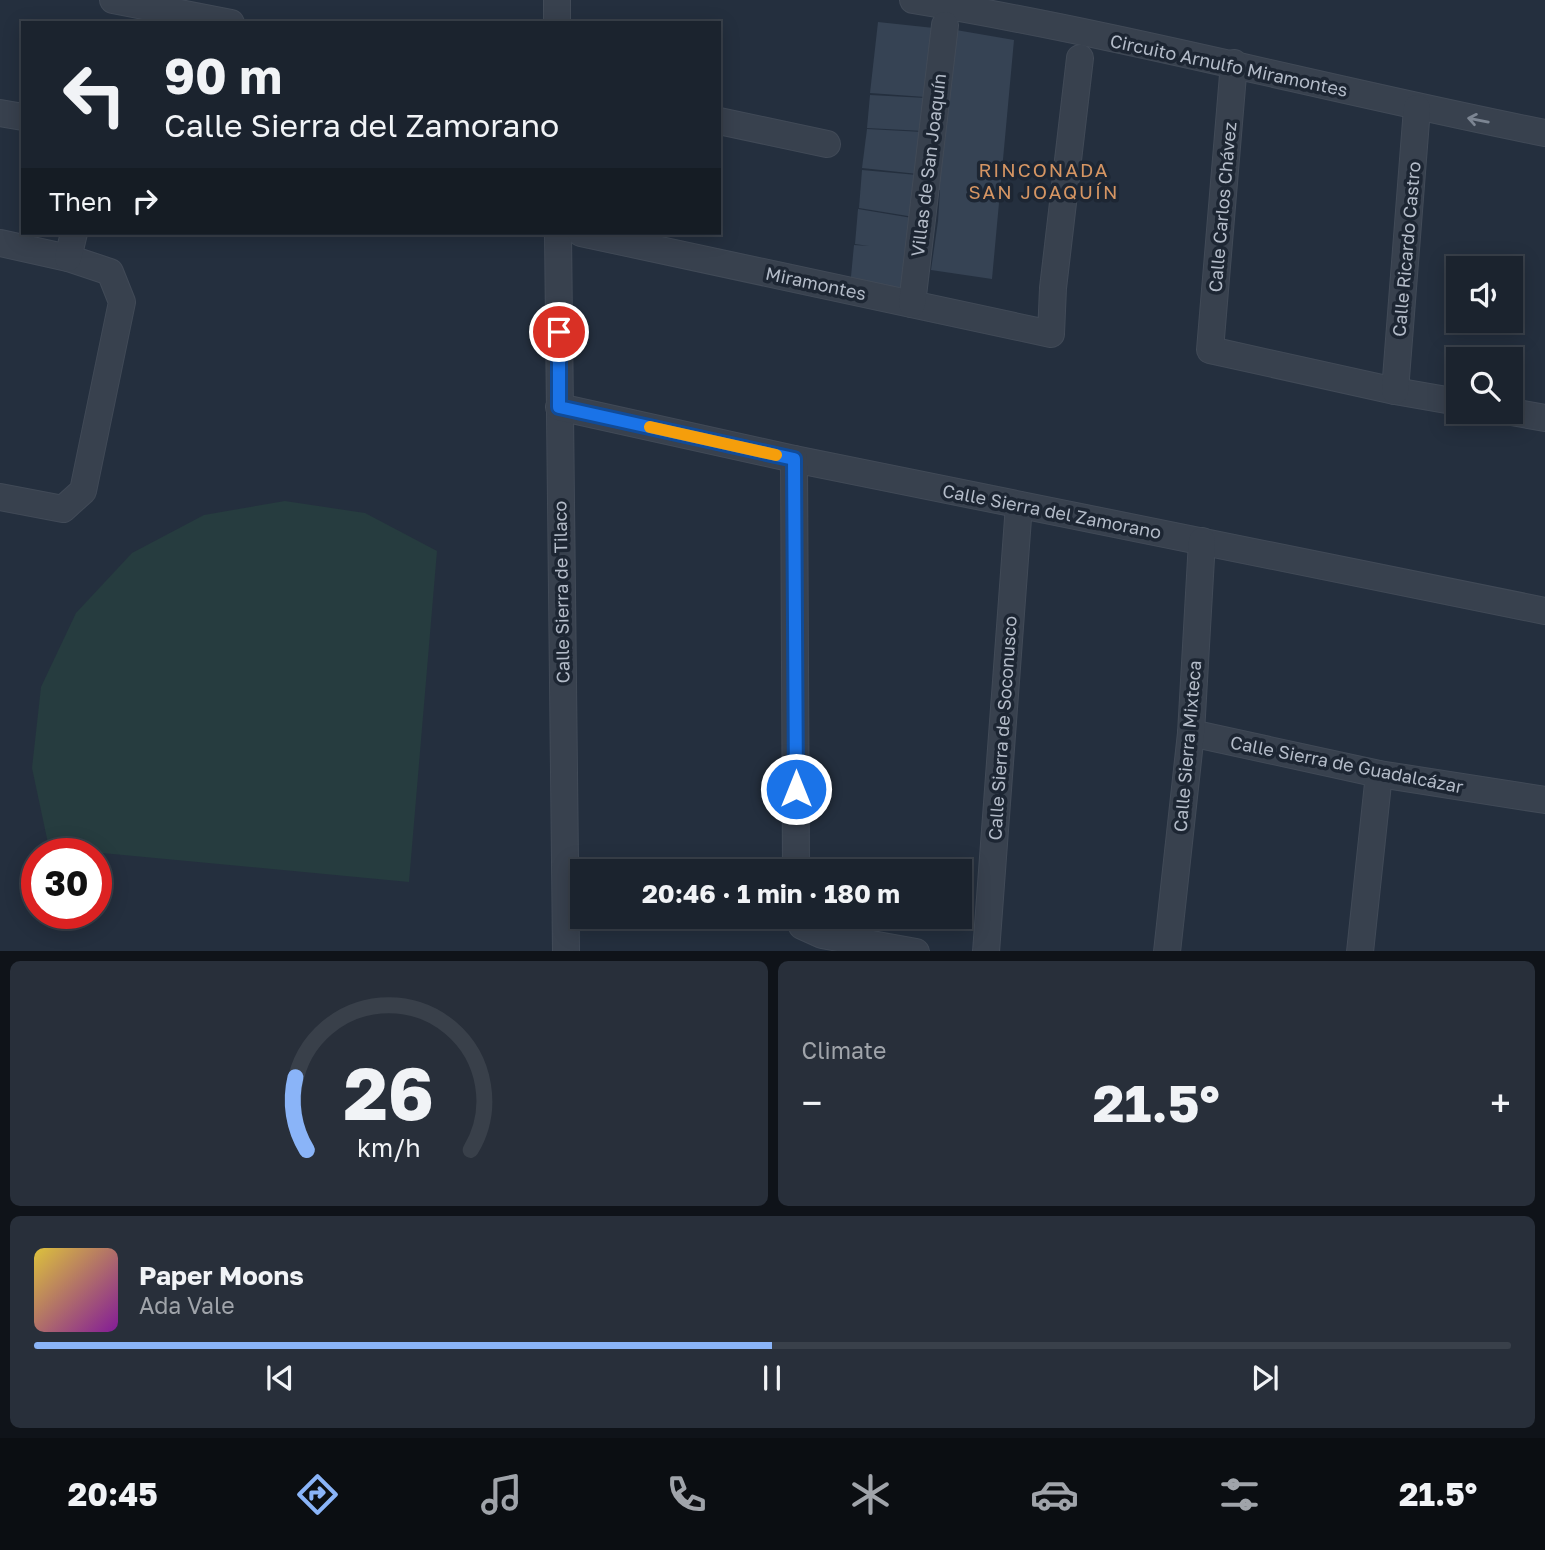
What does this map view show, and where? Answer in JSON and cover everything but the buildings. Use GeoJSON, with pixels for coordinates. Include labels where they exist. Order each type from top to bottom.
{"type":"FeatureCollection","features":[{"type":"Feature","properties":{"kind":"street"},"geometry":{"type":"LineString","coordinates":[[557,0],[557,21]]}},
{"type":"Feature","properties":{"kind":"street","name":"Circuito Arnulfo Miramontes"},"geometry":{"type":"LineString","coordinates":[[913,0],[1234,63],[1418,108],[1545,133]]}},
{"type":"Feature","properties":{"kind":"street"},"geometry":{"type":"LineString","coordinates":[[120,6],[218,21]]}},
{"type":"Feature","properties":{"kind":"street","name":"Villas de San Joaquín"},"geometry":{"type":"LineString","coordinates":[[912,304],[945,25]]}},
{"type":"Feature","properties":{"kind":"street","name":"Miramontes"},"geometry":{"type":"LineString","coordinates":[[590,235],[1051,334],[1053,288],[1080,58]]}},
{"type":"Feature","properties":{"kind":"street","name":"Calle Carlos Chávez"},"geometry":{"type":"LineString","coordinates":[[1234,63],[1210,351],[1395,391]]}},
{"type":"Feature","properties":{"kind":"street","name":"Calle Ricardo Castro"},"geometry":{"type":"LineString","coordinates":[[1395,391],[1418,108]]}},
{"type":"Feature","properties":{"kind":"street"},"geometry":{"type":"LineString","coordinates":[[0,113],[21,117]]}},
{"type":"Feature","properties":{"kind":"street"},"geometry":{"type":"LineString","coordinates":[[721,121],[827,144]]}},
{"type":"Feature","properties":{"kind":"street","name":"Calle Sierra de Tilaco"},"geometry":{"type":"LineString","coordinates":[[558,235],[566,951]]}},
{"type":"Feature","properties":{"kind":"street"},"geometry":{"type":"LineString","coordinates":[[0,243],[71,245],[110,272],[122,302],[83,491],[63,509],[0,497]]}},
{"type":"Feature","properties":{"kind":"street"},"geometry":{"type":"LineString","coordinates":[[1395,391],[1446,400]]}},
{"type":"Feature","properties":{"kind":"street","name":"Calle Sierra del Zamorano"},"geometry":{"type":"LineString","coordinates":[[559,407],[794,459],[1545,611]]}},
{"type":"Feature","properties":{"kind":"street"},"geometry":{"type":"LineString","coordinates":[[1523,414],[1545,418]]}},
{"type":"Feature","properties":{"kind":"street"},"geometry":{"type":"LineString","coordinates":[[794,459],[796,859]]}},
{"type":"Feature","properties":{"kind":"street","name":"Calle Sierra de Soconusco"},"geometry":{"type":"LineString","coordinates":[[986,951],[1018,505]]}},
{"type":"Feature","properties":{"kind":"street","name":"Calle Sierra Mixteca"},"geometry":{"type":"LineString","coordinates":[[1167,951],[1191,733],[1202,541]]}},
{"type":"Feature","properties":{"kind":"street","name":"Calle Sierra de Guadalcázar"},"geometry":{"type":"LineString","coordinates":[[1191,733],[1379,774],[1545,800]]}},
{"type":"Feature","properties":{"kind":"street"},"geometry":{"type":"LineString","coordinates":[[1360,951],[1379,774]]}},
{"type":"Feature","properties":{"kind":"street"},"geometry":{"type":"LineString","coordinates":[[809,929],[822,935],[916,951]]}},
{"type":"Feature","properties":{"kind":"green space"},"geometry":{"type":"Polygon","coordinates":[[[285,501],[365,513],[437,551],[409,882],[112,854],[112,838],[47,838],[32,768],[41,687],[76,613],[132,553],[204,515],[285,501]]]}},
{"type":"Feature","properties":{"kind":"slow traffic"},"geometry":{"type":"LineString","coordinates":[[650,427],[776,455]]}},
{"type":"Feature","properties":{"kind":"district","name":"RINCONADA SAN JOAQUÍN"},"geometry":{"type":"Point","coordinates":[1044,180]}},
{"type":"Feature","properties":{"kind":"route"},"geometry":{"type":"LineString","coordinates":[[559,332],[559,407],[794,459],[796,789]]}}]}
